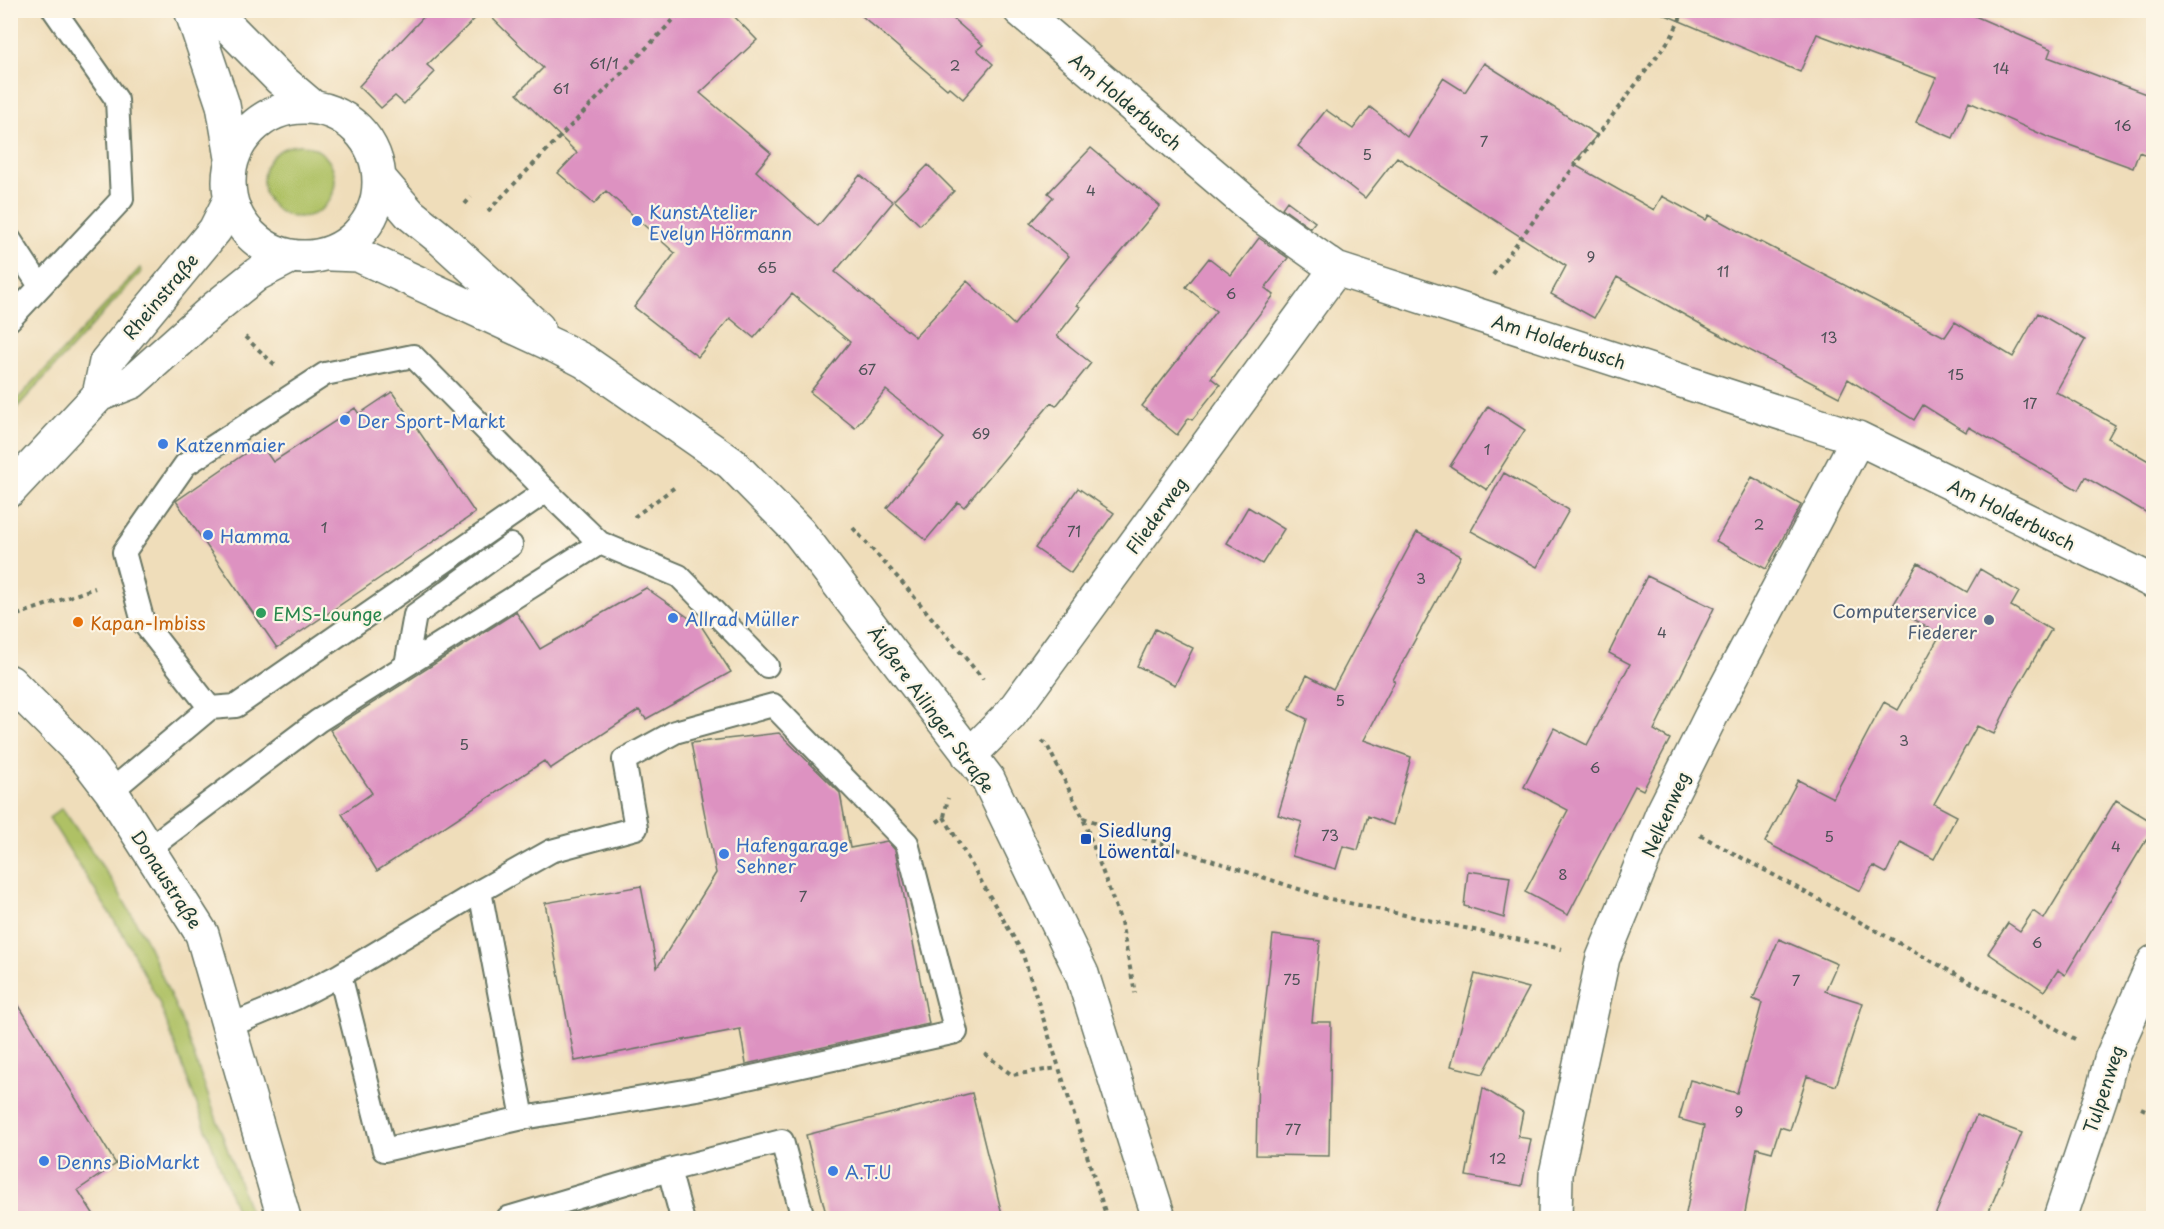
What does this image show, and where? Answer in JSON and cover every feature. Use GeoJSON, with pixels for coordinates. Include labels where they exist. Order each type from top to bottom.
{"type":"FeatureCollection","features":[{"type":"Feature","properties":{"kind":"street"},"geometry":{"type":"LineString","coordinates":[[191,10],[223,105],[232,158]]}},
{"type":"Feature","properties":{"kind":"street"},"geometry":{"type":"LineString","coordinates":[[212,10],[280,79],[313,107]]}},
{"type":"Feature","properties":{"kind":"street","name":"Am Holderbusch"},"geometry":{"type":"LineString","coordinates":[[1020,10],[1264,218],[1336,269],[1858,438],[2154,582]]}},
{"type":"Feature","properties":{"kind":"street"},"geometry":{"type":"LineString","coordinates":[[331,254],[354,240],[367,224],[375,208],[379,178],[377,162],[368,141],[351,123],[331,112],[313,107],[283,109],[261,120],[243,136],[232,158],[228,181],[230,200],[238,220],[250,237],[266,248],[290,257],[358,255],[559,348]]}},
{"type":"Feature","properties":{"kind":"street"},"geometry":{"type":"LineString","coordinates":[[379,178],[410,214],[441,239],[559,348]]}},
{"type":"Feature","properties":{"kind":"street","name":"Rheinstraße"},"geometry":{"type":"LineString","coordinates":[[99,395],[106,362],[215,230],[230,200]]}},
{"type":"Feature","properties":{"kind":"street"},"geometry":{"type":"LineString","coordinates":[[10,490],[99,395],[132,382],[257,274],[290,257]]}},
{"type":"Feature","properties":{"kind":"street","name":"Fliederweg"},"geometry":{"type":"LineString","coordinates":[[969,756],[1010,715],[1336,269]]}},
{"type":"Feature","properties":{"kind":"street","name":"Äußere Ailinger Straße"},"geometry":{"type":"LineString","coordinates":[[559,348],[584,361],[731,463],[799,532],[988,779],[1082,974],[1159,1218]]}},
{"type":"Feature","properties":{"kind":"street","name":"Nelkenweg"},"geometry":{"type":"LineString","coordinates":[[1555,1218],[1556,1174],[1603,958],[1662,814],[1716,706],[1858,438]]}},
{"type":"Feature","properties":{"kind":"street","name":"Donaustraße"},"geometry":{"type":"LineString","coordinates":[[10,682],[85,757],[111,791],[202,934],[284,1218]]}},
{"type":"Feature","properties":{"kind":"street","name":"Tulpenweg"},"geometry":{"type":"LineString","coordinates":[[2060,1218],[2103,1090],[2111,1059],[2154,962]]}},
{"type":"Feature","properties":{"kind":"lane"},"geometry":{"type":"LineString","coordinates":[[10,319],[122,200],[117,100],[54,10]]}},
{"type":"Feature","properties":{"kind":"lane"},"geometry":{"type":"LineString","coordinates":[[10,240],[40,286]]}},
{"type":"Feature","properties":{"kind":"lane"},"geometry":{"type":"LineString","coordinates":[[210,708],[143,622],[124,552],[185,465],[325,374],[413,356],[600,543],[679,576],[767,666]]}},
{"type":"Feature","properties":{"kind":"lane"},"geometry":{"type":"LineString","coordinates":[[111,791],[210,708],[236,706],[546,491]]}},
{"type":"Feature","properties":{"kind":"lane"},"geometry":{"type":"LineString","coordinates":[[147,849],[318,721],[600,543]]}},
{"type":"Feature","properties":{"kind":"lane"},"geometry":{"type":"LineString","coordinates":[[406,665],[415,615],[512,545]]}},
{"type":"Feature","properties":{"kind":"lane"},"geometry":{"type":"LineString","coordinates":[[229,1026],[296,998],[340,975],[551,851],[636,828],[624,760],[675,732],[773,705],[907,843],[956,1032],[697,1089],[523,1119],[384,1150],[340,975]]}},
{"type":"Feature","properties":{"kind":"lane"},"geometry":{"type":"LineString","coordinates":[[480,891],[523,1119]]}},
{"type":"Feature","properties":{"kind":"lane"},"geometry":{"type":"LineString","coordinates":[[508,1218],[559,1211],[669,1170],[782,1141],[803,1218]]}},
{"type":"Feature","properties":{"kind":"lane"},"geometry":{"type":"LineString","coordinates":[[669,1170],[682,1218]]}},
{"type":"Feature","properties":{"kind":"path"},"geometry":{"type":"LineString","coordinates":[[488,211],[683,10]]}},
{"type":"Feature","properties":{"kind":"path"},"geometry":{"type":"LineString","coordinates":[[1466,311],[1672,36],[1684,10]]}},
{"type":"Feature","properties":{"kind":"path"},"geometry":{"type":"LineString","coordinates":[[242,334],[301,390]]}},
{"type":"Feature","properties":{"kind":"path"},"geometry":{"type":"LineString","coordinates":[[600,543],[675,487]]}},
{"type":"Feature","properties":{"kind":"path"},"geometry":{"type":"LineString","coordinates":[[17,615],[131,576]]}},
{"type":"Feature","properties":{"kind":"path"},"geometry":{"type":"LineString","coordinates":[[1662,814],[2111,1059]]}},
{"type":"Feature","properties":{"kind":"path"},"geometry":{"type":"LineString","coordinates":[[944,817],[1022,952],[1107,1218]]}},
{"type":"Feature","properties":{"kind":"path"},"geometry":{"type":"LineString","coordinates":[[1083,818],[1326,898],[1603,958]]}},
{"type":"Feature","properties":{"kind":"path"},"geometry":{"type":"LineString","coordinates":[[956,1032],[1011,1075],[1058,1068]]}},
{"type":"Feature","properties":{"kind":"green space"},"geometry":{"type":"Polygon","coordinates":[[[299,145],[313,148],[325,155],[332,167],[335,181],[332,195],[325,207],[313,214],[299,217],[285,214],[273,207],[266,195],[263,181],[266,167],[273,155],[285,148],[299,145]]]}},
{"type":"Feature","properties":{"kind":"green space"},"geometry":{"type":"Polygon","coordinates":[[[140,268],[142,271],[11,414],[11,406],[140,268]]]}},
{"type":"Feature","properties":{"kind":"green space"},"geometry":{"type":"Polygon","coordinates":[[[62,808],[113,882],[145,938],[180,1017],[252,1218],[239,1218],[159,1002],[124,936],[49,818],[62,808]]]}},
{"type":"Feature","properties":{"kind":"building"},"geometry":{"type":"Polygon","coordinates":[[[430,10],[484,10],[427,65],[435,72],[404,104],[395,96],[381,108],[359,86],[430,10]]]}},
{"type":"Feature","properties":{"kind":"building"},"geometry":{"type":"Polygon","coordinates":[[[484,10],[728,10],[757,40],[700,93],[771,153],[756,171],[818,226],[860,175],[893,202],[835,272],[915,337],[967,281],[1014,325],[1069,256],[1030,223],[1053,197],[1048,193],[1091,148],[1160,206],[1077,305],[1080,307],[1057,336],[1091,363],[1056,406],[1051,403],[964,507],[958,502],[926,540],[887,508],[944,438],[886,390],[855,428],[810,392],[850,342],[792,294],[754,338],[730,318],[698,357],[634,307],[675,253],[606,191],[594,204],[558,173],[577,153],[517,94],[543,68],[484,10]]]}},
{"type":"Feature","properties":{"kind":"building"},"geometry":{"type":"Polygon","coordinates":[[[855,10],[943,10],[983,45],[977,50],[993,64],[963,99],[949,87],[947,89],[855,10]]]}},
{"type":"Feature","properties":{"kind":"building"},"geometry":{"type":"Polygon","coordinates":[[[1654,10],[1961,10],[2051,49],[2048,57],[2154,97],[2154,158],[2139,152],[2133,168],[2050,138],[1969,102],[1953,138],[1916,122],[1936,78],[1817,34],[1800,72],[1654,10]]]}},
{"type":"Feature","properties":{"kind":"building"},"geometry":{"type":"Polygon","coordinates":[[[1484,63],[1597,135],[1573,164],[1654,210],[1662,196],[1706,220],[1709,215],[1945,337],[1955,322],[2013,357],[2038,313],[2085,340],[2056,392],[2115,425],[2108,438],[2154,464],[2154,517],[2085,477],[2078,490],[1969,427],[1966,432],[1923,405],[1914,420],[1848,379],[1839,397],[1713,331],[1617,277],[1594,318],[1551,294],[1566,266],[1397,157],[1365,198],[1298,146],[1326,110],[1353,129],[1370,107],[1407,137],[1443,78],[1465,92],[1484,63]]]}},
{"type":"Feature","properties":{"kind":"building"},"geometry":{"type":"Polygon","coordinates":[[[928,165],[954,191],[920,225],[894,200],[928,165]]]}},
{"type":"Feature","properties":{"kind":"building"},"geometry":{"type":"Polygon","coordinates":[[[1287,201],[1315,222],[1310,228],[1282,208],[1287,201]]]}},
{"type":"Feature","properties":{"kind":"building"},"geometry":{"type":"Polygon","coordinates":[[[1259,238],[1288,258],[1265,288],[1274,295],[1211,378],[1220,385],[1192,420],[1189,418],[1177,435],[1142,406],[1216,311],[1186,287],[1209,258],[1231,275],[1259,238]]]}},
{"type":"Feature","properties":{"kind":"building"},"geometry":{"type":"Polygon","coordinates":[[[392,392],[475,513],[277,648],[176,501],[260,443],[273,462],[355,408],[359,414],[392,392]]]}},
{"type":"Feature","properties":{"kind":"building"},"geometry":{"type":"Polygon","coordinates":[[[1488,406],[1525,430],[1487,490],[1450,466],[1488,406]]]}},
{"type":"Feature","properties":{"kind":"building"},"geometry":{"type":"Polygon","coordinates":[[[1504,473],[1569,510],[1537,567],[1471,531],[1504,473]]]}},
{"type":"Feature","properties":{"kind":"building"},"geometry":{"type":"Polygon","coordinates":[[[1752,477],[1801,505],[1766,569],[1716,541],[1752,477]]]}},
{"type":"Feature","properties":{"kind":"building"},"geometry":{"type":"Polygon","coordinates":[[[1078,488],[1114,513],[1071,573],[1035,548],[1078,488]]]}},
{"type":"Feature","properties":{"kind":"building"},"geometry":{"type":"Polygon","coordinates":[[[1248,507],[1284,529],[1262,564],[1227,543],[1248,507]]]}},
{"type":"Feature","properties":{"kind":"building"},"geometry":{"type":"Polygon","coordinates":[[[1417,532],[1461,556],[1393,680],[1395,681],[1364,740],[1411,757],[1393,825],[1368,816],[1358,850],[1343,846],[1336,869],[1292,856],[1302,822],[1278,815],[1307,719],[1289,710],[1307,675],[1333,689],[1417,532]]]}},
{"type":"Feature","properties":{"kind":"building"},"geometry":{"type":"Polygon","coordinates":[[[1918,563],[1967,592],[1980,569],[2019,592],[2011,606],[2051,630],[2014,693],[1994,734],[1977,726],[1934,804],[1957,816],[1934,859],[1901,842],[1886,873],[1873,866],[1860,891],[1765,842],[1798,780],[1833,798],[1884,702],[1898,710],[1940,635],[1892,607],[1918,563]]]}},
{"type":"Feature","properties":{"kind":"building"},"geometry":{"type":"Polygon","coordinates":[[[1647,576],[1714,608],[1654,730],[1670,739],[1643,790],[1635,786],[1568,915],[1525,892],[1568,810],[1524,787],[1554,728],[1587,745],[1630,664],[1609,653],[1647,576]]]}},
{"type":"Feature","properties":{"kind":"building"},"geometry":{"type":"Polygon","coordinates":[[[646,588],[702,627],[731,672],[646,719],[639,710],[550,769],[544,761],[377,871],[342,814],[372,793],[330,730],[516,612],[540,649],[646,588]]]}},
{"type":"Feature","properties":{"kind":"building"},"geometry":{"type":"Polygon","coordinates":[[[1155,629],[1193,648],[1175,685],[1137,666],[1155,629]]]}},
{"type":"Feature","properties":{"kind":"building"},"geometry":{"type":"Polygon","coordinates":[[[779,733],[840,793],[850,848],[887,841],[895,850],[929,1024],[746,1064],[740,1029],[575,1061],[545,903],[641,886],[657,968],[716,873],[691,743],[779,733]]]}},
{"type":"Feature","properties":{"kind":"building"},"geometry":{"type":"Polygon","coordinates":[[[2116,800],[2154,823],[2154,827],[2065,975],[2058,970],[2044,991],[1988,953],[2008,923],[2020,931],[2033,911],[2044,919],[2116,800]]]}},
{"type":"Feature","properties":{"kind":"building"},"geometry":{"type":"Polygon","coordinates":[[[1468,871],[1510,877],[1504,918],[1464,906],[1468,871]]]}},
{"type":"Feature","properties":{"kind":"building"},"geometry":{"type":"Polygon","coordinates":[[[1273,935],[1320,941],[1312,1022],[1331,1022],[1329,1156],[1256,1155],[1258,1069],[1273,935]]]}},
{"type":"Feature","properties":{"kind":"building"},"geometry":{"type":"Polygon","coordinates":[[[1779,939],[1837,964],[1825,991],[1863,1003],[1836,1086],[1807,1076],[1790,1130],[1780,1127],[1772,1152],[1757,1148],[1744,1218],[1685,1218],[1704,1126],[1679,1119],[1690,1080],[1737,1093],[1762,1003],[1753,999],[1779,939]]]}},
{"type":"Feature","properties":{"kind":"building"},"geometry":{"type":"Polygon","coordinates":[[[1475,974],[1529,988],[1483,1074],[1451,1066],[1475,974]]]}},
{"type":"Feature","properties":{"kind":"building"},"geometry":{"type":"Polygon","coordinates":[[[10,991],[116,1164],[78,1190],[96,1218],[10,1218],[10,991]]]}},
{"type":"Feature","properties":{"kind":"building"},"geometry":{"type":"Polygon","coordinates":[[[1483,1088],[1523,1112],[1518,1137],[1531,1139],[1522,1186],[1466,1176],[1483,1088]]]}},
{"type":"Feature","properties":{"kind":"building"},"geometry":{"type":"Polygon","coordinates":[[[972,1093],[1003,1218],[827,1218],[806,1135],[972,1093]]]}},
{"type":"Feature","properties":{"kind":"building"},"geometry":{"type":"Polygon","coordinates":[[[1976,1116],[2022,1133],[1986,1218],[1934,1218],[1976,1116]]]}},
{"type":"Feature","properties":{"kind":"place","name":"KunstAtelier Evelyn Hörmann"},"geometry":{"type":"Point","coordinates":[637,221]}},
{"type":"Feature","properties":{"kind":"place","name":"Der Sport-Markt"},"geometry":{"type":"Point","coordinates":[345,420]}},
{"type":"Feature","properties":{"kind":"place","name":"Katzenmaier"},"geometry":{"type":"Point","coordinates":[163,444]}},
{"type":"Feature","properties":{"kind":"place","name":"Hamma"},"geometry":{"type":"Point","coordinates":[208,535]}},
{"type":"Feature","properties":{"kind":"place","name":"EMS-Lounge"},"geometry":{"type":"Point","coordinates":[261,613]}},
{"type":"Feature","properties":{"kind":"place","name":"Allrad Müller"},"geometry":{"type":"Point","coordinates":[673,618]}},
{"type":"Feature","properties":{"kind":"place","name":"Computerservice Fiederer"},"geometry":{"type":"Point","coordinates":[1989,620]}},
{"type":"Feature","properties":{"kind":"place","name":"Kapan-Imbiss"},"geometry":{"type":"Point","coordinates":[78,622]}},
{"type":"Feature","properties":{"kind":"place","name":"Siedlung Löwental"},"geometry":{"type":"Point","coordinates":[1086,839]}},
{"type":"Feature","properties":{"kind":"place","name":"Hafengarage Sehner"},"geometry":{"type":"Point","coordinates":[724,854]}},
{"type":"Feature","properties":{"kind":"place","name":"Denns BioMarkt"},"geometry":{"type":"Point","coordinates":[44,1161]}},
{"type":"Feature","properties":{"kind":"place","name":"A.T.U"},"geometry":{"type":"Point","coordinates":[833,1171]}}]}
